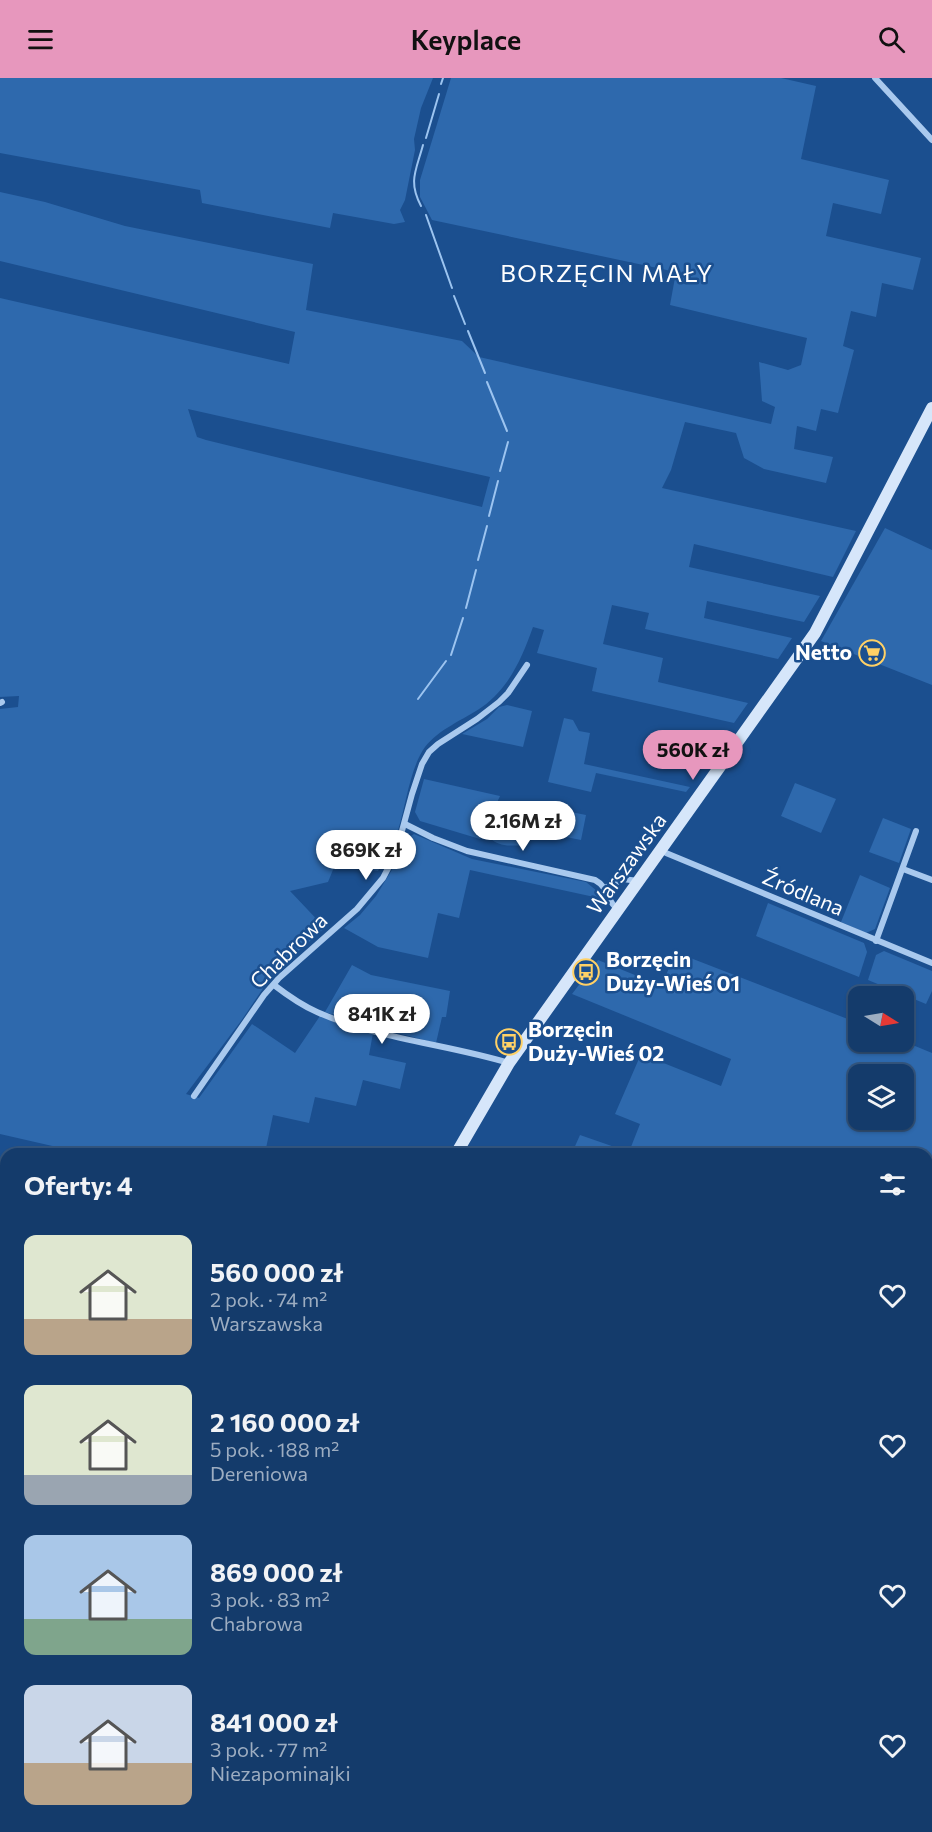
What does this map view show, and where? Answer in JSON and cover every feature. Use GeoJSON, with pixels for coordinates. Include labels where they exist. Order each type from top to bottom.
{"type":"FeatureCollection","features":[{"type":"Feature","properties":{"kind":"main road","name":"Warszawska"},"geometry":{"type":"LineString","coordinates":[[459,1148],[509,1063],[815,633],[932,408]]}},
{"type":"Feature","properties":{"kind":"street"},"geometry":{"type":"LineString","coordinates":[[875,78],[932,140]]}},
{"type":"Feature","properties":{"kind":"street","name":"Chabrowa"},"geometry":{"type":"LineString","coordinates":[[194,1096],[264,995],[370,895],[383,878],[396,853],[412,794],[429,752],[458,729],[477,719],[499,702],[527,665]]}},
{"type":"Feature","properties":{"kind":"street"},"geometry":{"type":"LineString","coordinates":[[405,824],[467,851],[595,880],[605,888],[611,904],[619,909]]}},
{"type":"Feature","properties":{"kind":"street"},"geometry":{"type":"LineString","coordinates":[[876,941],[916,831]]}},
{"type":"Feature","properties":{"kind":"street","name":"Źródlana"},"geometry":{"type":"LineString","coordinates":[[662,849],[666,853],[932,963]]}},
{"type":"Feature","properties":{"kind":"street"},"geometry":{"type":"LineString","coordinates":[[903,869],[932,880]]}},
{"type":"Feature","properties":{"kind":"street"},"geometry":{"type":"LineString","coordinates":[[605,888],[623,879],[639,881]]}},
{"type":"Feature","properties":{"kind":"street"},"geometry":{"type":"LineString","coordinates":[[273,985],[315,1011],[345,1022],[509,1063]]}},
{"type":"Feature","properties":{"kind":"shaded area"},"geometry":{"type":"Polygon","coordinates":[[[0,78],[433,78],[421,108],[405,200],[400,210],[405,222],[394,224],[333,213],[330,228],[202,203],[200,190],[0,153],[0,78]]]}},
{"type":"Feature","properties":{"kind":"shaded area"},"geometry":{"type":"Polygon","coordinates":[[[451,78],[781,78],[816,86],[801,159],[889,180],[881,214],[833,203],[826,236],[921,258],[913,290],[882,283],[876,317],[851,311],[843,346],[854,350],[838,413],[821,409],[816,431],[797,426],[794,449],[833,457],[826,483],[764,469],[744,458],[736,433],[685,422],[671,470],[662,488],[856,531],[833,577],[694,544],[689,567],[820,596],[804,622],[707,601],[704,618],[792,638],[778,659],[645,629],[649,613],[612,605],[603,644],[663,658],[658,682],[748,703],[734,723],[592,691],[597,668],[537,653],[544,630],[533,627],[514,672],[500,691],[482,707],[437,735],[425,747],[412,776],[398,830],[378,871],[351,867],[337,860],[328,882],[290,891],[325,928],[266,984],[186,1094],[199,1098],[252,1024],[295,1053],[320,1016],[346,1027],[373,1033],[369,1055],[406,1063],[400,1089],[363,1080],[356,1106],[315,1097],[309,1123],[273,1115],[266,1148],[61,1148],[0,1134],[0,709],[18,707],[19,696],[0,697],[0,298],[289,364],[295,332],[0,261],[0,192],[45,202],[125,226],[313,264],[306,310],[462,341],[479,357],[771,424],[775,407],[762,401],[759,362],[788,370],[801,365],[807,338],[670,305],[676,272],[432,220],[420,197],[420,180],[451,78]],[[188,409],[197,437],[206,440],[482,507],[490,477],[188,409]]]}},
{"type":"Feature","properties":{"kind":"shaded area"},"geometry":{"type":"Polygon","coordinates":[[[885,528],[932,550],[932,685],[821,641],[885,528]]]}},
{"type":"Feature","properties":{"kind":"shaded area"},"geometry":{"type":"Polygon","coordinates":[[[507,705],[532,711],[523,747],[462,734],[487,719],[499,707],[507,705]]]}},
{"type":"Feature","properties":{"kind":"shaded area"},"geometry":{"type":"Polygon","coordinates":[[[564,718],[573,720],[579,731],[590,733],[584,764],[690,787],[686,792],[596,773],[591,792],[548,782],[564,718]]]}},
{"type":"Feature","properties":{"kind":"shaded area"},"geometry":{"type":"Polygon","coordinates":[[[424,779],[500,796],[480,839],[420,821],[415,812],[424,779]]]}},
{"type":"Feature","properties":{"kind":"shaded area"},"geometry":{"type":"Polygon","coordinates":[[[795,783],[836,799],[821,833],[781,816],[795,783]]]}},
{"type":"Feature","properties":{"kind":"shaded area"},"geometry":{"type":"Polygon","coordinates":[[[518,807],[556,815],[566,811],[586,815],[581,840],[526,829],[523,845],[496,843],[489,837],[497,823],[503,815],[518,807]]]}},
{"type":"Feature","properties":{"kind":"shaded area"},"geometry":{"type":"Polygon","coordinates":[[[883,818],[911,829],[899,863],[869,852],[883,818]]]}},
{"type":"Feature","properties":{"kind":"shaded area"},"geometry":{"type":"Polygon","coordinates":[[[414,834],[472,859],[586,882],[608,900],[470,870],[459,918],[438,913],[428,958],[378,947],[344,928],[360,915],[376,896],[401,855],[406,839],[414,834]]]}},
{"type":"Feature","properties":{"kind":"shaded area"},"geometry":{"type":"Polygon","coordinates":[[[860,875],[890,888],[875,929],[866,933],[841,922],[860,875]]]}},
{"type":"Feature","properties":{"kind":"shaded area"},"geometry":{"type":"Polygon","coordinates":[[[768,903],[864,943],[867,952],[859,977],[756,936],[768,903]]]}},
{"type":"Feature","properties":{"kind":"shaded area"},"geometry":{"type":"Polygon","coordinates":[[[884,951],[932,971],[932,991],[926,1004],[914,999],[914,986],[882,986],[868,980],[876,955],[884,951]]]}},
{"type":"Feature","properties":{"kind":"shaded area"},"geometry":{"type":"Polygon","coordinates":[[[675,952],[848,1019],[848,1052],[914,1052],[914,1046],[932,1053],[932,1148],[631,1148],[640,1124],[615,1114],[641,1054],[721,1086],[731,1059],[572,994],[598,960],[662,986],[675,952]]]}},
{"type":"Feature","properties":{"kind":"shaded area"},"geometry":{"type":"Polygon","coordinates":[[[352,965],[371,975],[450,991],[446,1017],[442,1017],[436,1043],[325,1012],[352,965]]]}},
{"type":"Feature","properties":{"kind":"shaded area"},"geometry":{"type":"Polygon","coordinates":[[[580,1135],[617,1148],[574,1148],[580,1135]]]}},
{"type":"Feature","properties":{"kind":"waterway"},"geometry":{"type":"LineString","coordinates":[[441,84],[443,78]]}},
{"type":"Feature","properties":{"kind":"waterway"},"geometry":{"type":"LineString","coordinates":[[426,138],[439,94]]}},
{"type":"Feature","properties":{"kind":"waterway"},"geometry":{"type":"LineString","coordinates":[[421,206],[414,183],[423,145]]}},
{"type":"Feature","properties":{"kind":"waterway"},"geometry":{"type":"LineString","coordinates":[[426,215],[452,288]]}},
{"type":"Feature","properties":{"kind":"waterway"},"geometry":{"type":"LineString","coordinates":[[454,296],[465,324]]}},
{"type":"Feature","properties":{"kind":"waterway"},"geometry":{"type":"LineString","coordinates":[[468,331],[485,373]]}},
{"type":"Feature","properties":{"kind":"waterway"},"geometry":{"type":"LineString","coordinates":[[487,382],[507,431]]}},
{"type":"Feature","properties":{"kind":"waterway"},"geometry":{"type":"LineString","coordinates":[[500,471],[508,442]]}},
{"type":"Feature","properties":{"kind":"waterway"},"geometry":{"type":"LineString","coordinates":[[489,516],[498,481]]}},
{"type":"Feature","properties":{"kind":"waterway"},"geometry":{"type":"LineString","coordinates":[[478,560],[487,526]]}},
{"type":"Feature","properties":{"kind":"waterway"},"geometry":{"type":"LineString","coordinates":[[466,608],[476,570]]}},
{"type":"Feature","properties":{"kind":"waterway"},"geometry":{"type":"LineString","coordinates":[[451,655],[463,618]]}},
{"type":"Feature","properties":{"kind":"waterway"},"geometry":{"type":"LineString","coordinates":[[418,699],[446,661]]}},
{"type":"Feature","properties":{"kind":"place","name":"Netto"},"geometry":{"type":"Point","coordinates":[872,653]}},
{"type":"Feature","properties":{"kind":"place","name":"Borzęcin Duży-Wieś 01"},"geometry":{"type":"Point","coordinates":[586,972]}},
{"type":"Feature","properties":{"kind":"place","name":"Borzęcin Duży-Wieś 02"},"geometry":{"type":"Point","coordinates":[509,1042]}},
{"type":"Feature","properties":{"kind":"district","name":"BORZĘCIN MAŁY"},"geometry":{"type":"Point","coordinates":[607,274]}}]}
